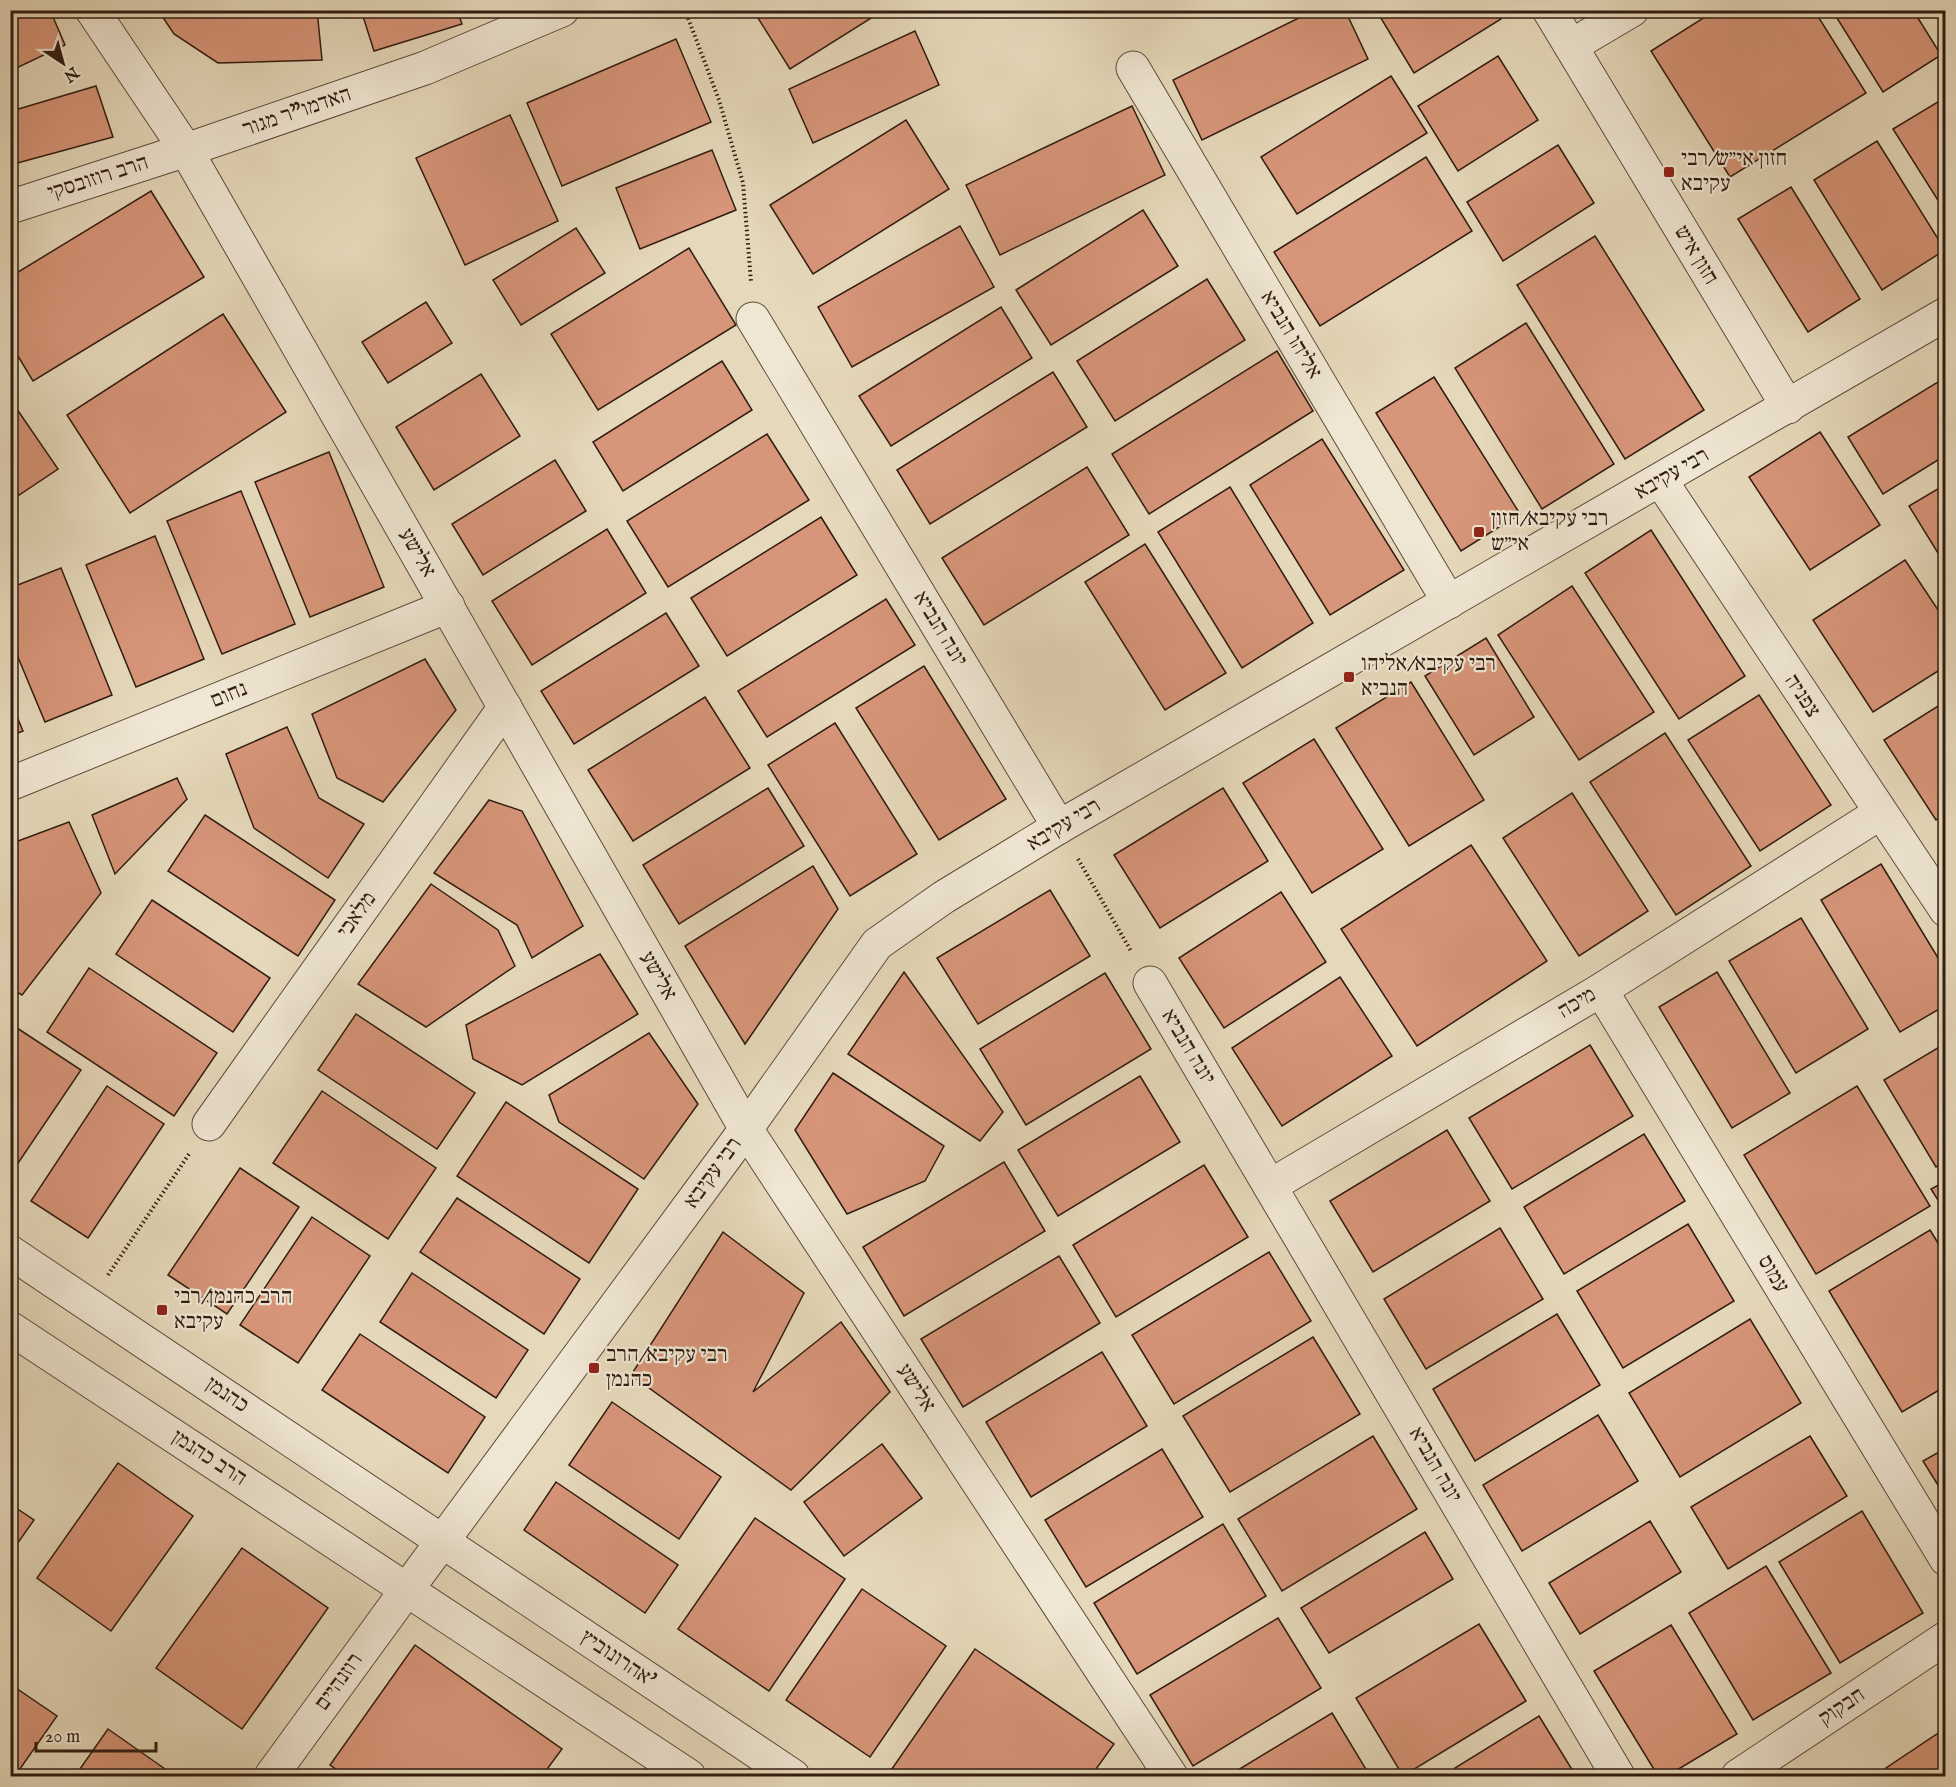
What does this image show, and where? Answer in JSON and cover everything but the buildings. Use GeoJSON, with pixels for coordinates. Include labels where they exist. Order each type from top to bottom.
{"type":"FeatureCollection","features":[{"type":"Feature","properties":{"kind":"street"},"geometry":{"type":"LineString","coordinates":[[92,10],[186,150]]}},
{"type":"Feature","properties":{"kind":"street","name":"האדמו\"ר מגור"},"geometry":{"type":"LineString","coordinates":[[186,150],[425,68],[562,10]]}},
{"type":"Feature","properties":{"kind":"street","name":"חזון איש"},"geometry":{"type":"LineString","coordinates":[[1549,10],[1788,407]]}},
{"type":"Feature","properties":{"kind":"street"},"geometry":{"type":"LineString","coordinates":[[1571,46],[1632,10]]}},
{"type":"Feature","properties":{"kind":"street","name":"אליהו הנביא"},"geometry":{"type":"LineString","coordinates":[[1133,68],[1449,602]]}},
{"type":"Feature","properties":{"kind":"street","name":"הרב רוזובסקי"},"geometry":{"type":"LineString","coordinates":[[10,207],[186,150]]}},
{"type":"Feature","properties":{"kind":"street","name":"אלישע"},"geometry":{"type":"LineString","coordinates":[[186,150],[746,1129],[1171,1776]]}},
{"type":"Feature","properties":{"kind":"street","name":"רבי עקיבא"},"geometry":{"type":"LineString","coordinates":[[408,1588],[746,1129],[877,944],[944,897],[1059,827],[1661,481],[1946,314]]}},
{"type":"Feature","properties":{"kind":"street","name":"יונה הנביא"},"geometry":{"type":"LineString","coordinates":[[753,319],[1059,827]]}},
{"type":"Feature","properties":{"kind":"street","name":"צפניה"},"geometry":{"type":"LineString","coordinates":[[1661,481],[1946,910]]}},
{"type":"Feature","properties":{"kind":"street","name":"נחום"},"geometry":{"type":"LineString","coordinates":[[10,784],[448,606]]}},
{"type":"Feature","properties":{"kind":"street","name":"מלאכי"},"geometry":{"type":"LineString","coordinates":[[209,1124],[505,707]]}},
{"type":"Feature","properties":{"kind":"street","name":"מיכה"},"geometry":{"type":"LineString","coordinates":[[1270,1186],[1601,990],[1880,813]]}},
{"type":"Feature","properties":{"kind":"street","name":"יונה הנביא"},"geometry":{"type":"LineString","coordinates":[[1150,983],[1618,1776]]}},
{"type":"Feature","properties":{"kind":"street","name":"עמוס"},"geometry":{"type":"LineString","coordinates":[[1601,990],[1946,1559]]}},
{"type":"Feature","properties":{"kind":"street","name":"כהנמן"},"geometry":{"type":"LineString","coordinates":[[10,1252],[90,1302],[443,1541]]}},
{"type":"Feature","properties":{"kind":"street","name":"הרב כהנמן"},"geometry":{"type":"LineString","coordinates":[[10,1328],[408,1588]]}},
{"type":"Feature","properties":{"kind":"street","name":"אהרונוביץ'"},"geometry":{"type":"LineString","coordinates":[[443,1541],[793,1776]]}},
{"type":"Feature","properties":{"kind":"street"},"geometry":{"type":"LineString","coordinates":[[408,1588],[689,1776]]}},
{"type":"Feature","properties":{"kind":"street","name":"רוזנהיים"},"geometry":{"type":"LineString","coordinates":[[271,1776],[408,1588]]}},
{"type":"Feature","properties":{"kind":"street","name":"חבקוק"},"geometry":{"type":"LineString","coordinates":[[1738,1776],[1946,1638]]}},
{"type":"Feature","properties":{"kind":"path"},"geometry":{"type":"LineString","coordinates":[[685,10],[719,100],[743,183],[753,319]]}},
{"type":"Feature","properties":{"kind":"path","name":"יונה הנביא"},"geometry":{"type":"LineString","coordinates":[[1059,827],[1150,983]]}},
{"type":"Feature","properties":{"kind":"path"},"geometry":{"type":"LineString","coordinates":[[90,1302],[209,1124]]}},
{"type":"Feature","properties":{"kind":"place","name":"חזון אי״ש/רבי עקיבא"},"geometry":{"type":"Point","coordinates":[1669,172]}},
{"type":"Feature","properties":{"kind":"place","name":"רבי עקיבא/חזון אי״ש"},"geometry":{"type":"Point","coordinates":[1479,532]}},
{"type":"Feature","properties":{"kind":"place","name":"רבי עקיבא/אליהו הנביא"},"geometry":{"type":"Point","coordinates":[1349,677]}},
{"type":"Feature","properties":{"kind":"place","name":"הרב כהנמן/רבי עקיבא"},"geometry":{"type":"Point","coordinates":[162,1310]}},
{"type":"Feature","properties":{"kind":"place","name":"רבי עקיבא/הרב כהנמן"},"geometry":{"type":"Point","coordinates":[594,1368]}}]}
